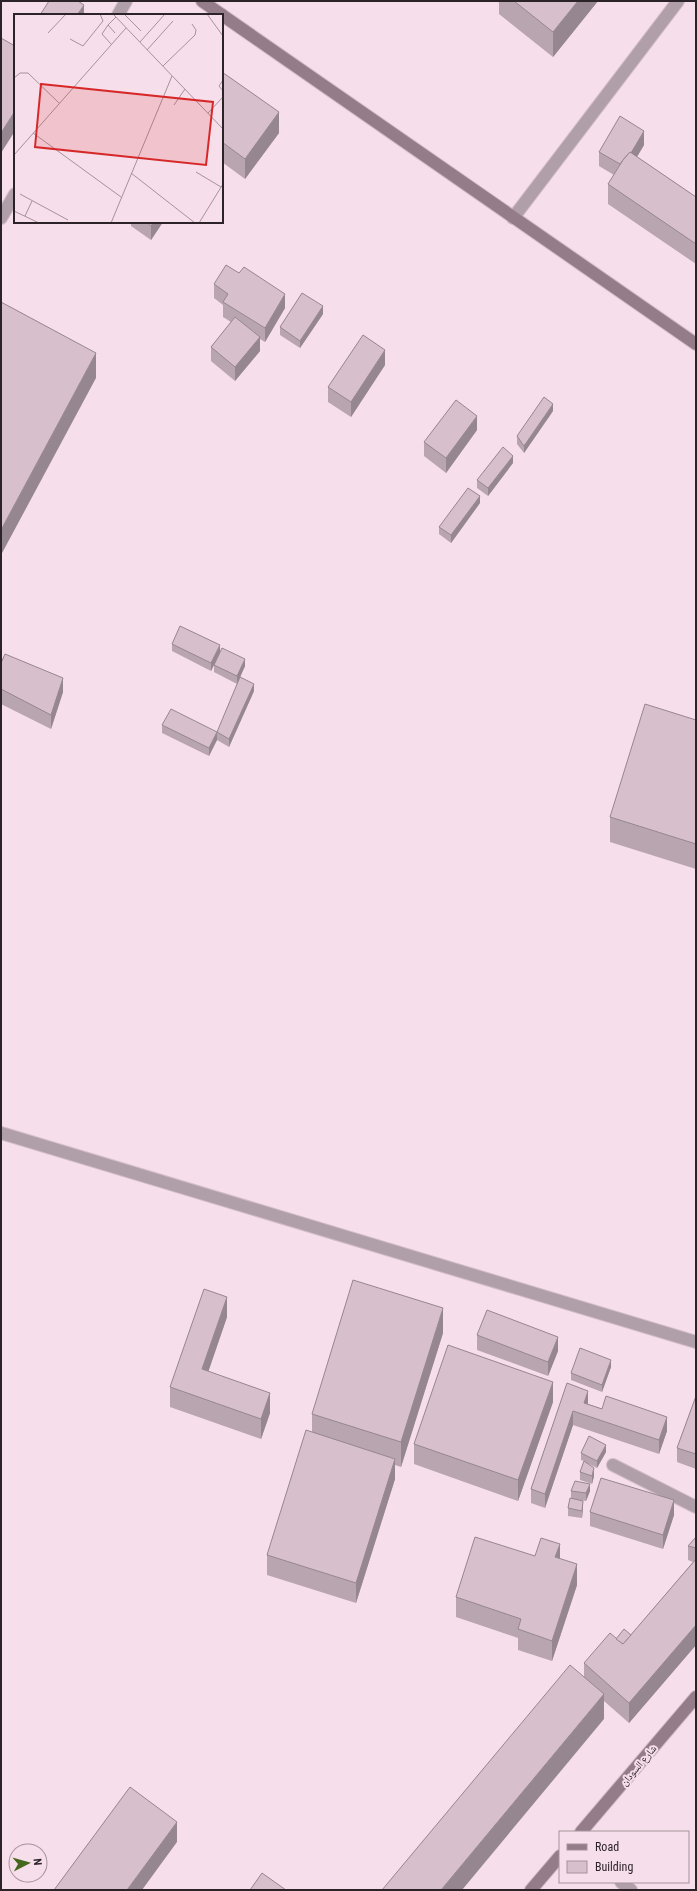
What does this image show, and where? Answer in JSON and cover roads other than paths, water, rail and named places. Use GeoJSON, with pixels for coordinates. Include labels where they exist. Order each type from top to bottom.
{"type":"FeatureCollection","features":[{"type":"Feature","properties":{"kind":"main road"},"geometry":{"type":"LineString","coordinates":[[202,1],[221,14]]}},
{"type":"Feature","properties":{"kind":"main road"},"geometry":{"type":"LineString","coordinates":[[223,16],[696,344]]}},
{"type":"Feature","properties":{"kind":"main road","name":"شارع السودان"},"geometry":{"type":"LineString","coordinates":[[582,1831],[696,1697]]}},
{"type":"Feature","properties":{"kind":"main road"},"geometry":{"type":"LineString","coordinates":[[531,1890],[559,1857]]}},
{"type":"Feature","properties":{"kind":"street"},"geometry":{"type":"LineString","coordinates":[[119,14],[126,1]]}},
{"type":"Feature","properties":{"kind":"street"},"geometry":{"type":"LineString","coordinates":[[513,218],[678,1]]}},
{"type":"Feature","properties":{"kind":"street"},"geometry":{"type":"LineString","coordinates":[[1,218],[14,196]]}},
{"type":"Feature","properties":{"kind":"street"},"geometry":{"type":"LineString","coordinates":[[1,1133],[696,1342]]}},
{"type":"Feature","properties":{"kind":"street"},"geometry":{"type":"LineString","coordinates":[[614,1465],[696,1507]]}},
{"type":"Feature","properties":{"kind":"street"},"geometry":{"type":"LineString","coordinates":[[622,1883],[631,1890]]}}]}
